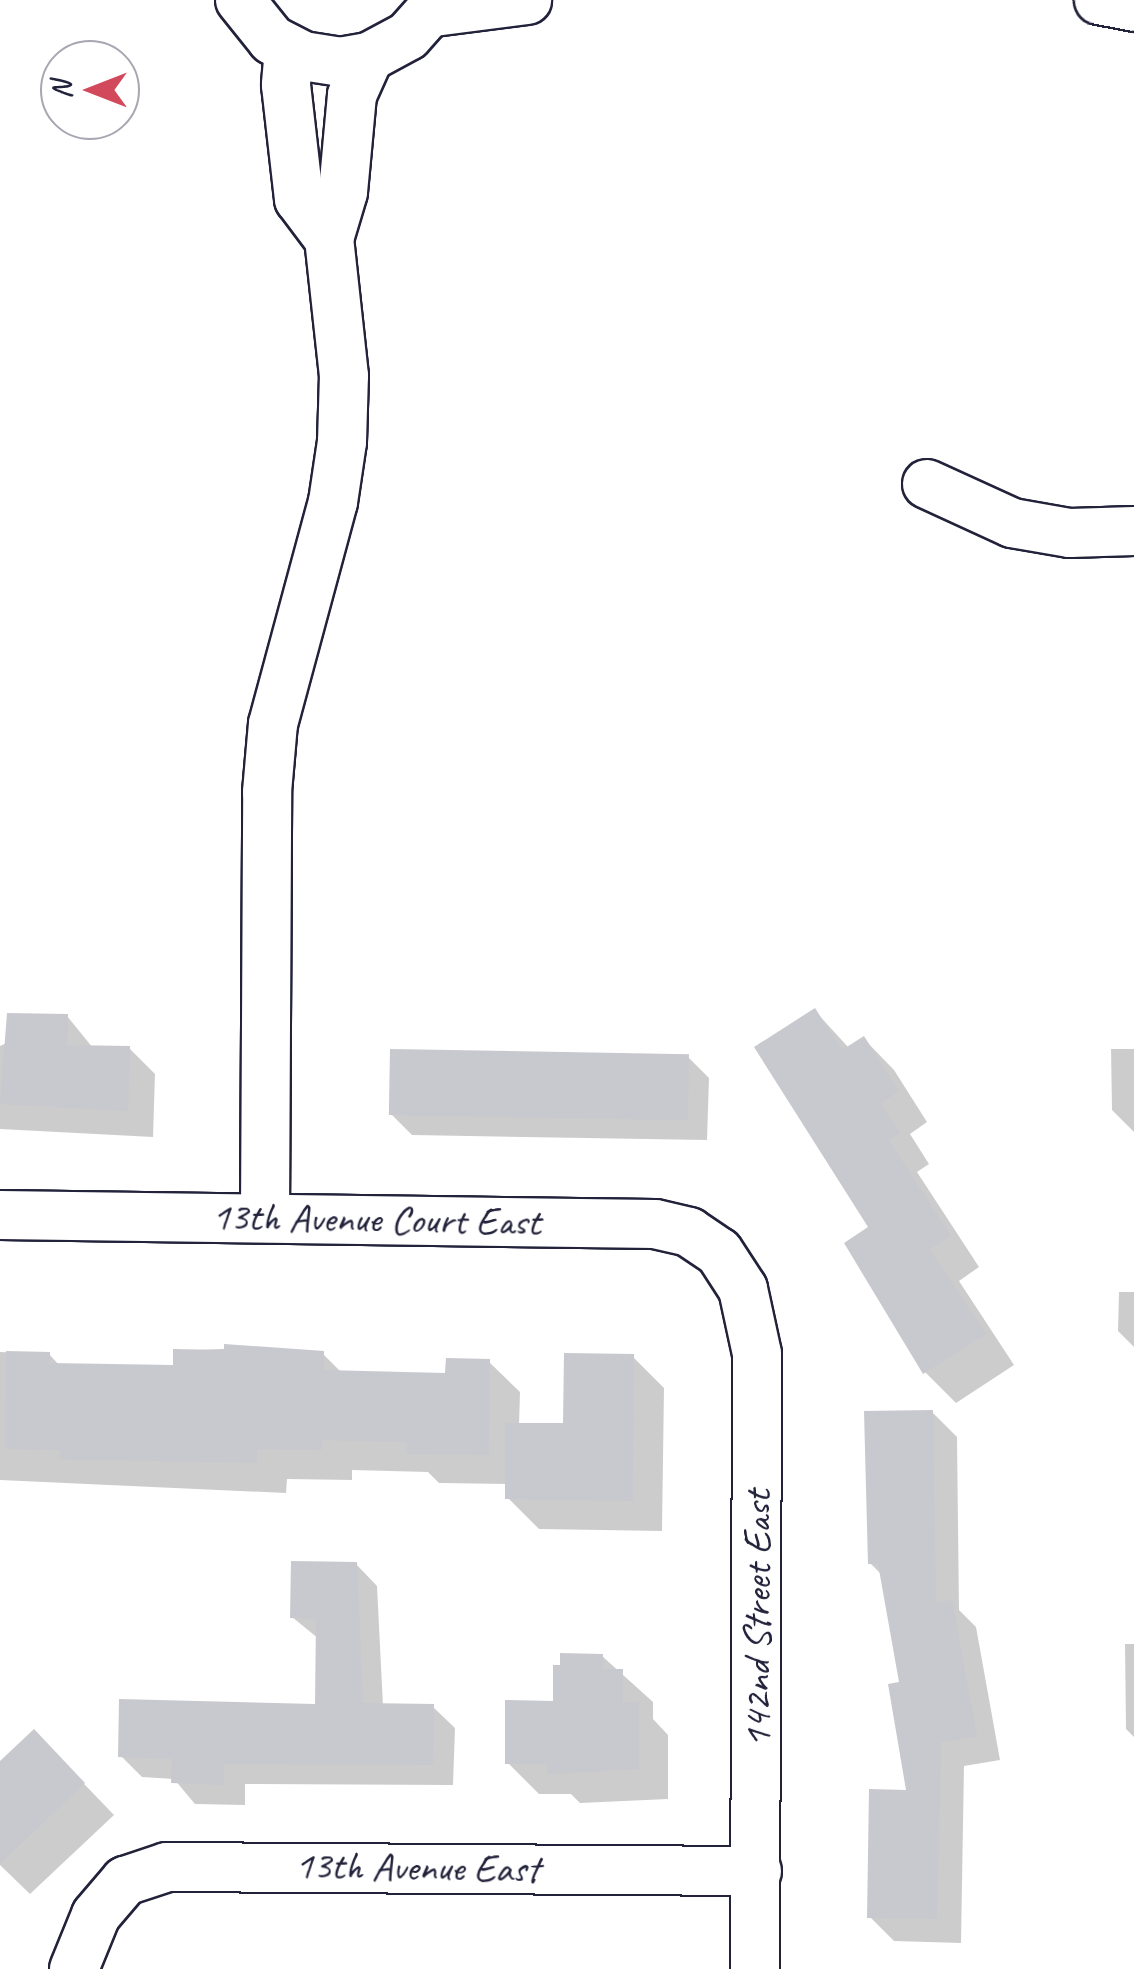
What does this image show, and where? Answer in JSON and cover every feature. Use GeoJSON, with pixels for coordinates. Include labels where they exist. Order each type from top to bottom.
{"type":"FeatureCollection","features":[{"type":"Feature","properties":{"kind":"street"},"geometry":{"type":"LineString","coordinates":[[240,0],[272,40],[289,49],[340,62],[369,57],[437,6],[526,0]]}},
{"type":"Feature","properties":{"kind":"street"},"geometry":{"type":"LineString","coordinates":[[1099,0],[1134,7]]}},
{"type":"Feature","properties":{"kind":"street"},"geometry":{"type":"LineString","coordinates":[[289,49],[286,85],[299,198],[329,239]]}},
{"type":"Feature","properties":{"kind":"street"},"geometry":{"type":"LineString","coordinates":[[264,1216],[267,792],[273,724],[332,502],[342,442],[342,360],[329,239],[343,192],[352,94],[369,57]]}},
{"type":"Feature","properties":{"kind":"street"},"geometry":{"type":"LineString","coordinates":[[927,484],[1012,524],[1070,533],[1134,531]]}},
{"type":"Feature","properties":{"kind":"street","name":"13th Avenue Court East"},"geometry":{"type":"LineString","coordinates":[[0,1215],[656,1224],[690,1232],[735,1273]]}},
{"type":"Feature","properties":{"kind":"street","name":"142nd Street East"},"geometry":{"type":"LineString","coordinates":[[735,1273],[757,1354],[755,1969]]}},
{"type":"Feature","properties":{"kind":"street","name":"13th Avenue East"},"geometry":{"type":"LineString","coordinates":[[74,1969],[96,1916],[125,1881],[167,1867],[756,1871]]}},
{"type":"Feature","properties":{"kind":"building"},"geometry":{"type":"Polygon","coordinates":[[[815,1008],[842,1050],[864,1036],[899,1091],[881,1103],[900,1133],[889,1140],[951,1236],[930,1249],[986,1334],[923,1374],[844,1243],[868,1227],[754,1047],[815,1008]]]}},
{"type":"Feature","properties":{"kind":"building"},"geometry":{"type":"Polygon","coordinates":[[[7,1013],[68,1014],[67,1045],[130,1046],[128,1111],[0,1104],[7,1013]]]}},
{"type":"Feature","properties":{"kind":"building"},"geometry":{"type":"Polygon","coordinates":[[[390,1049],[689,1054],[688,1120],[389,1115],[390,1049]]]}},
{"type":"Feature","properties":{"kind":"building"},"geometry":{"type":"Polygon","coordinates":[[[224,1344],[324,1351],[324,1370],[445,1373],[446,1358],[490,1359],[489,1455],[406,1454],[407,1442],[322,1440],[322,1450],[258,1449],[257,1463],[59,1459],[60,1450],[5,1449],[6,1351],[50,1352],[50,1363],[173,1365],[173,1349],[224,1350],[224,1344]]]}},
{"type":"Feature","properties":{"kind":"building"},"geometry":{"type":"Polygon","coordinates":[[[564,1353],[634,1354],[633,1501],[505,1499],[505,1423],[563,1423],[564,1353]]]}},
{"type":"Feature","properties":{"kind":"building"},"geometry":{"type":"Polygon","coordinates":[[[933,1410],[936,1603],[952,1600],[977,1736],[941,1742],[937,1919],[867,1918],[869,1789],[906,1790],[888,1684],[899,1682],[878,1564],[868,1564],[864,1411],[933,1410]]]}},
{"type":"Feature","properties":{"kind":"building"},"geometry":{"type":"Polygon","coordinates":[[[291,1561],[357,1562],[363,1703],[434,1704],[433,1765],[224,1764],[224,1785],[171,1783],[172,1759],[118,1757],[119,1699],[315,1704],[316,1619],[290,1618],[291,1561]]]}},
{"type":"Feature","properties":{"kind":"building"},"geometry":{"type":"Polygon","coordinates":[[[560,1653],[603,1654],[603,1669],[623,1669],[623,1702],[639,1702],[639,1769],[547,1774],[547,1764],[505,1764],[505,1700],[553,1701],[553,1665],[560,1665],[560,1653]]]}},
{"type":"Feature","properties":{"kind":"building"},"geometry":{"type":"Polygon","coordinates":[[[34,1729],[85,1783],[0,1864],[0,1761],[34,1729]]]}}]}
